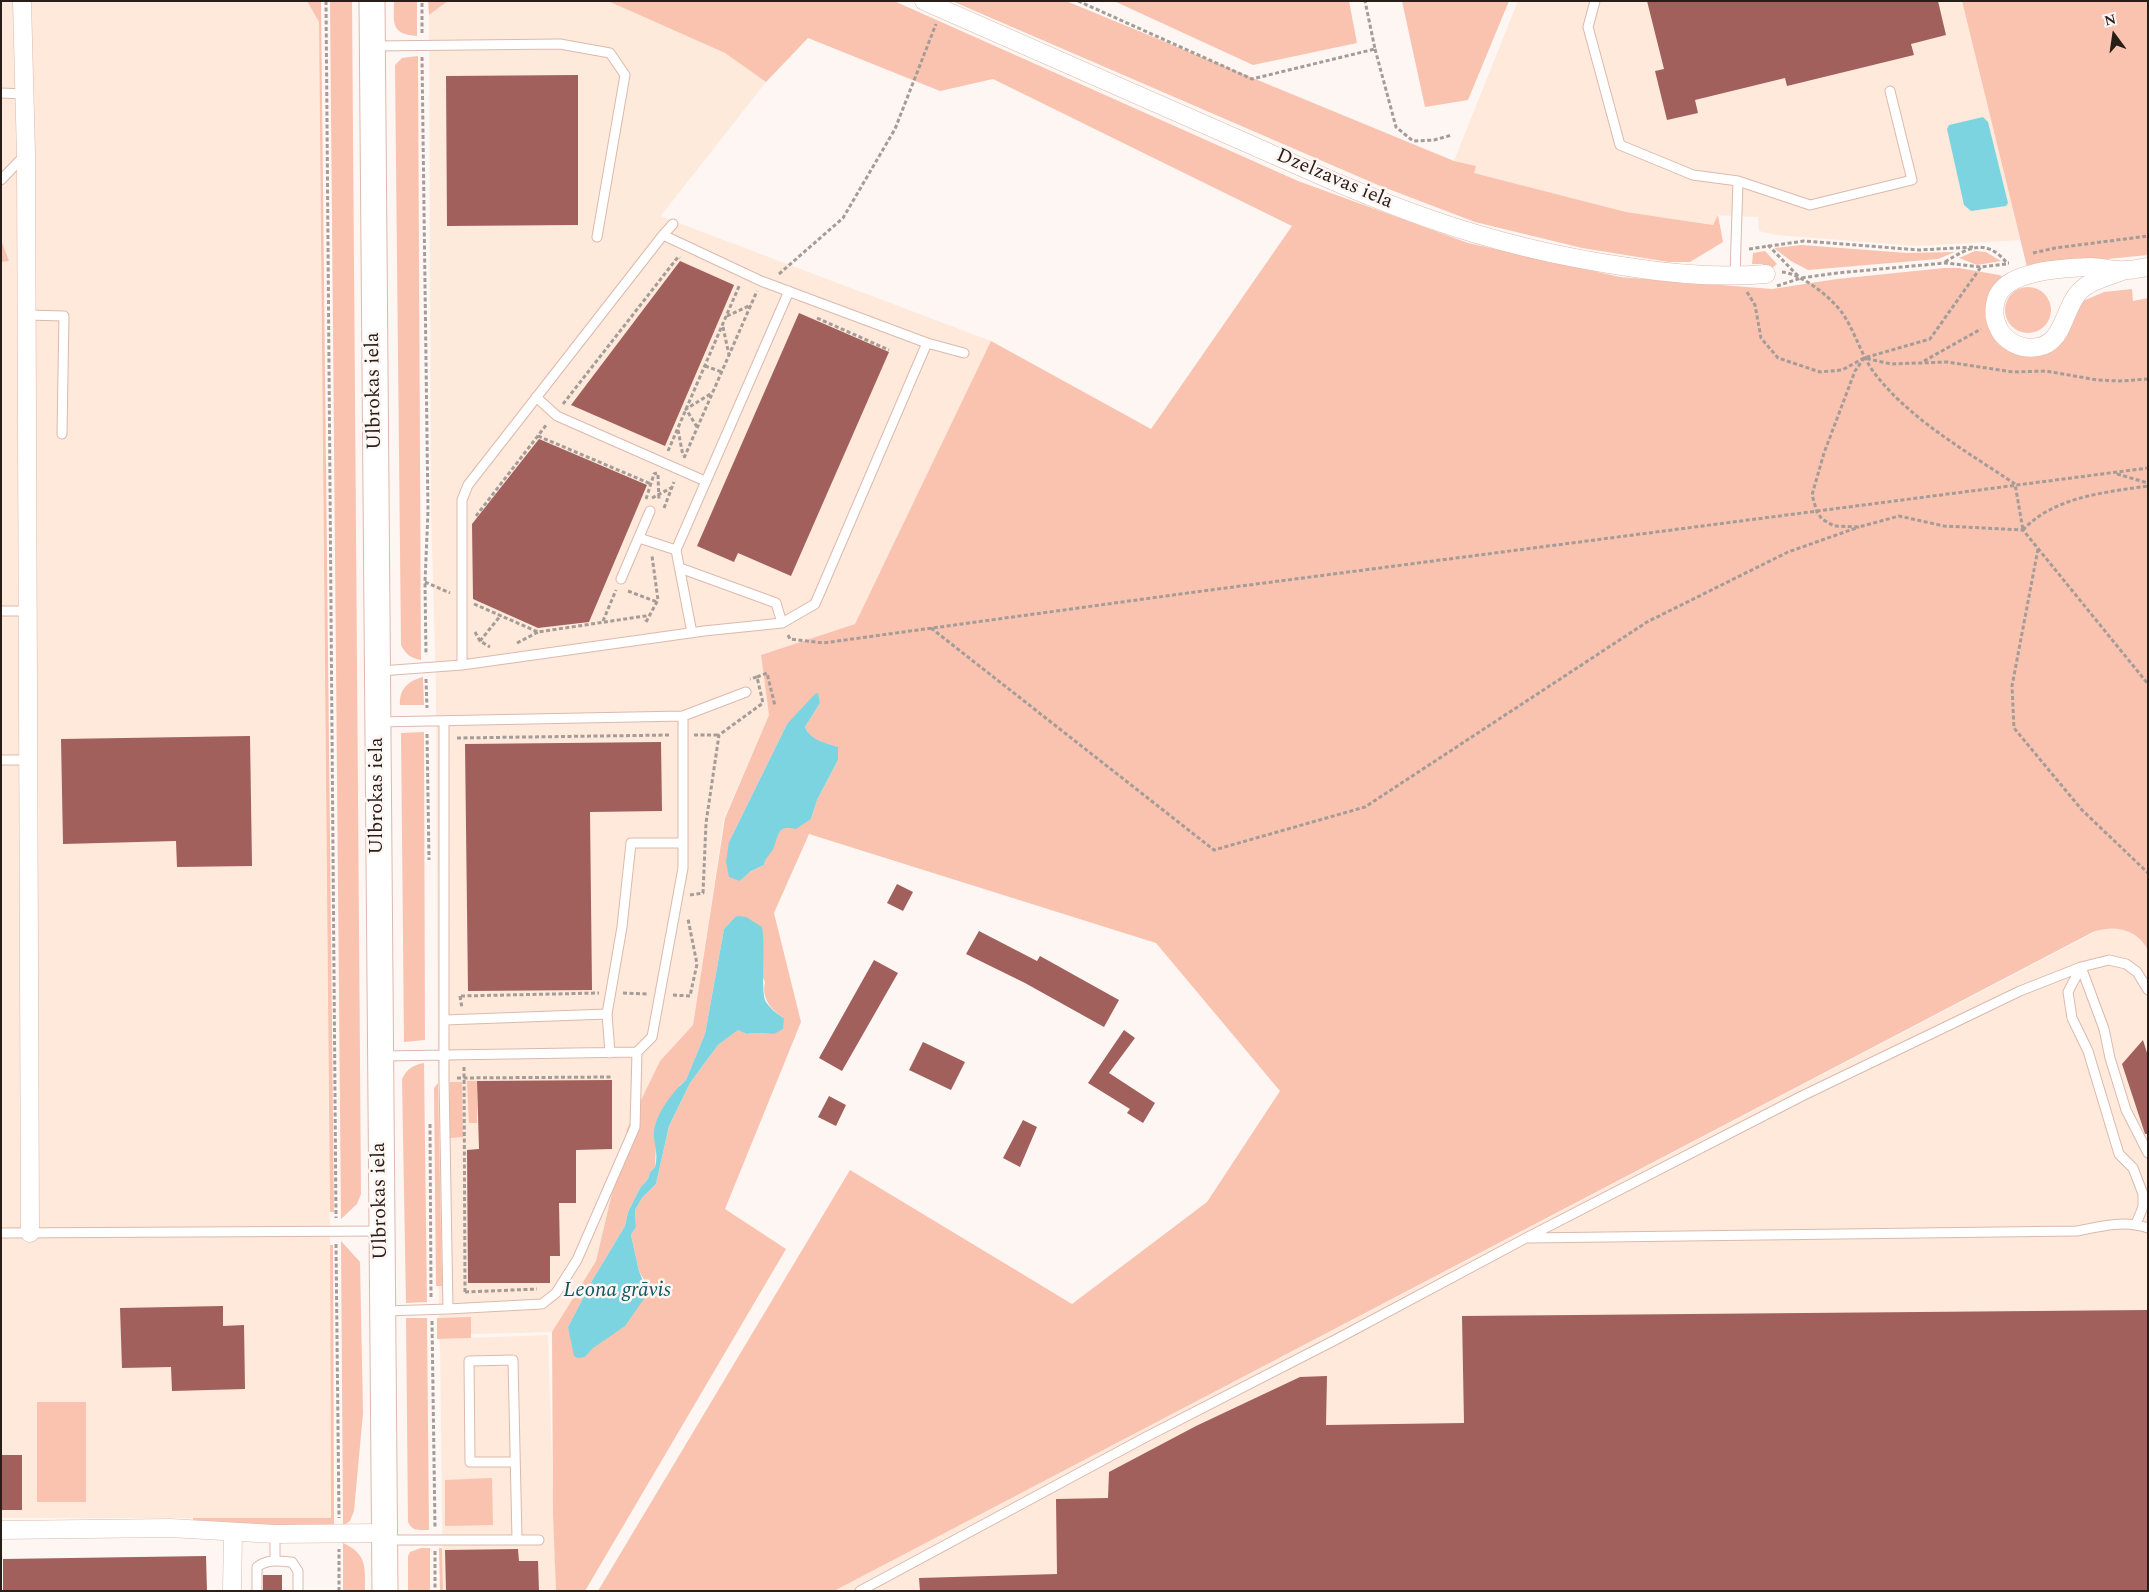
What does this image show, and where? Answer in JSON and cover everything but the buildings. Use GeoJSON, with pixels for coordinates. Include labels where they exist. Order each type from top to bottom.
{"type":"FeatureCollection","features":[{"type":"Feature","properties":{"kind":"main road","name":"Ulbrokas iela"},"geometry":{"type":"LineString","coordinates":[[372,1],[385,1591]]}},
{"type":"Feature","properties":{"kind":"street"},"geometry":{"type":"LineString","coordinates":[[22,1],[26,154],[30,1233]]}},
{"type":"Feature","properties":{"kind":"street","name":"Dzelzavas iela"},"geometry":{"type":"LineString","coordinates":[[924,1],[1351,189],[1427,218],[1528,248],[1600,263],[1661,272],[1735,275],[1766,274]]}},
{"type":"Feature","properties":{"kind":"street"},"geometry":{"type":"LineString","coordinates":[[2125,270],[2086,286],[2075,297],[2063,326],[2056,337],[2046,344],[2034,347],[2021,346],[2010,341],[2000,332],[1995,321],[1994,309],[1997,297],[2010,271],[2027,274],[2092,267],[2125,270],[2148,267]]}},
{"type":"Feature","properties":{"kind":"street"},"geometry":{"type":"LineString","coordinates":[[1,1530],[170,1528],[233,1533],[340,1533],[385,1536]]}},
{"type":"Feature","properties":{"kind":"street"},"geometry":{"type":"LineString","coordinates":[[232,1591],[233,1533]]}},
{"type":"Feature","properties":{"kind":"lane"},"geometry":{"type":"LineString","coordinates":[[1594,1],[1588,27],[1620,145],[1693,175],[1738,181],[1810,205],[1912,180],[1890,91]]}},
{"type":"Feature","properties":{"kind":"lane"},"geometry":{"type":"LineString","coordinates":[[372,46],[560,44],[610,53],[625,75],[597,237]]}},
{"type":"Feature","properties":{"kind":"lane"},"geometry":{"type":"LineString","coordinates":[[1,93],[24,94]]}},
{"type":"Feature","properties":{"kind":"lane"},"geometry":{"type":"LineString","coordinates":[[1,180],[26,154]]}},
{"type":"Feature","properties":{"kind":"lane"},"geometry":{"type":"LineString","coordinates":[[1735,275],[1738,181]]}},
{"type":"Feature","properties":{"kind":"lane"},"geometry":{"type":"LineString","coordinates":[[462,665],[462,500],[468,485],[673,224]]}},
{"type":"Feature","properties":{"kind":"lane"},"geometry":{"type":"LineString","coordinates":[[663,235],[765,282],[927,343],[964,353]]}},
{"type":"Feature","properties":{"kind":"lane"},"geometry":{"type":"LineString","coordinates":[[692,633],[676,550],[788,291]]}},
{"type":"Feature","properties":{"kind":"lane"},"geometry":{"type":"LineString","coordinates":[[26,315],[64,316],[62,434]]}},
{"type":"Feature","properties":{"kind":"lane"},"geometry":{"type":"LineString","coordinates":[[377,671],[462,665],[692,633],[782,623],[815,604],[927,343]]}},
{"type":"Feature","properties":{"kind":"lane"},"geometry":{"type":"LineString","coordinates":[[536,397],[555,414],[705,480]]}},
{"type":"Feature","properties":{"kind":"lane"},"geometry":{"type":"LineString","coordinates":[[620,583],[650,511]]}},
{"type":"Feature","properties":{"kind":"lane"},"geometry":{"type":"LineString","coordinates":[[639,538],[676,550]]}},
{"type":"Feature","properties":{"kind":"lane"},"geometry":{"type":"LineString","coordinates":[[680,568],[776,603],[782,623]]}},
{"type":"Feature","properties":{"kind":"lane"},"geometry":{"type":"LineString","coordinates":[[1,611],[27,611]]}},
{"type":"Feature","properties":{"kind":"lane"},"geometry":{"type":"LineString","coordinates":[[378,722],[683,716],[746,692]]}},
{"type":"Feature","properties":{"kind":"lane"},"geometry":{"type":"LineString","coordinates":[[380,1056],[610,1054],[637,1052],[652,1037],[683,868],[683,716]]}},
{"type":"Feature","properties":{"kind":"lane"},"geometry":{"type":"LineString","coordinates":[[444,720],[444,1078],[448,1310]]}},
{"type":"Feature","properties":{"kind":"lane"},"geometry":{"type":"LineString","coordinates":[[1,760],[27,760]]}},
{"type":"Feature","properties":{"kind":"lane"},"geometry":{"type":"LineString","coordinates":[[610,1054],[607,1014],[622,927],[631,843],[683,842]]}},
{"type":"Feature","properties":{"kind":"lane"},"geometry":{"type":"LineString","coordinates":[[860,1591],[1144,1438],[1335,1340],[1526,1238],[1802,1096],[2020,991],[2081,967],[2109,960],[2126,964],[2137,972],[2148,990]]}},
{"type":"Feature","properties":{"kind":"lane"},"geometry":{"type":"LineString","coordinates":[[2081,967],[2104,1029],[2110,1058],[2126,1110],[2148,1153]]}},
{"type":"Feature","properties":{"kind":"lane"},"geometry":{"type":"LineString","coordinates":[[2081,967],[2068,992],[2072,1018],[2088,1051],[2119,1154],[2133,1168],[2144,1194],[2143,1207],[2136,1224]]}},
{"type":"Feature","properties":{"kind":"lane"},"geometry":{"type":"LineString","coordinates":[[444,1020],[607,1014]]}},
{"type":"Feature","properties":{"kind":"lane"},"geometry":{"type":"LineString","coordinates":[[382,1312],[542,1304],[556,1293],[577,1260],[635,1127],[637,1052]]}},
{"type":"Feature","properties":{"kind":"lane"},"geometry":{"type":"LineString","coordinates":[[1526,1238],[2077,1231],[2110,1224],[2136,1224],[2148,1228]]}},
{"type":"Feature","properties":{"kind":"lane"},"geometry":{"type":"LineString","coordinates":[[1,1233],[381,1231]]}},
{"type":"Feature","properties":{"kind":"lane"},"geometry":{"type":"LineString","coordinates":[[515,1462],[470,1462],[469,1361],[513,1360],[517,1540]]}},
{"type":"Feature","properties":{"kind":"lane"},"geometry":{"type":"LineString","coordinates":[[274,1561],[275,1534]]}},
{"type":"Feature","properties":{"kind":"lane"},"geometry":{"type":"LineString","coordinates":[[385,1536],[435,1540],[539,1540]]}},
{"type":"Feature","properties":{"kind":"lane"},"geometry":{"type":"LineString","coordinates":[[257,1591],[257,1567],[264,1562],[274,1561],[292,1562],[298,1571],[298,1591]]}},
{"type":"Feature","properties":{"kind":"path"},"geometry":{"type":"LineString","coordinates":[[326,1],[339,1591]]}},
{"type":"Feature","properties":{"kind":"path"},"geometry":{"type":"LineString","coordinates":[[422,1],[428,511],[425,582],[429,868]]}},
{"type":"Feature","properties":{"kind":"path"},"geometry":{"type":"LineString","coordinates":[[1078,1],[1252,79],[1375,50]]}},
{"type":"Feature","properties":{"kind":"path"},"geometry":{"type":"LineString","coordinates":[[1365,1],[1375,50],[1396,127],[1413,141],[1434,140],[1452,135]]}},
{"type":"Feature","properties":{"kind":"path"},"geometry":{"type":"LineString","coordinates":[[658,472],[662,511],[757,291],[765,282],[843,218],[895,129],[942,9]]}},
{"type":"Feature","properties":{"kind":"path"},"geometry":{"type":"LineString","coordinates":[[2032,254],[2055,248],[2148,236]]}},
{"type":"Feature","properties":{"kind":"path"},"geometry":{"type":"LineString","coordinates":[[1735,254],[1768,245],[1804,241],[1919,250],[1975,247],[1988,248],[1998,253],[2010,271]]}},
{"type":"Feature","properties":{"kind":"path"},"geometry":{"type":"LineString","coordinates":[[1768,245],[1801,278],[1816,288],[1842,313],[1864,358],[1879,380],[1916,415],[2015,484],[2023,530],[2148,684]]}},
{"type":"Feature","properties":{"kind":"path"},"geometry":{"type":"LineString","coordinates":[[1945,263],[1975,247]]}},
{"type":"Feature","properties":{"kind":"path"},"geometry":{"type":"LineString","coordinates":[[470,524],[678,257],[687,261]]}},
{"type":"Feature","properties":{"kind":"path"},"geometry":{"type":"LineString","coordinates":[[2010,271],[2016,260]]}},
{"type":"Feature","properties":{"kind":"path"},"geometry":{"type":"LineString","coordinates":[[1801,278],[1945,263],[2010,271]]}},
{"type":"Feature","properties":{"kind":"path"},"geometry":{"type":"LineString","coordinates":[[1735,275],[1756,305],[1761,338],[1778,358],[1820,372],[1842,370],[1864,358],[1930,339],[1981,267]]}},
{"type":"Feature","properties":{"kind":"path"},"geometry":{"type":"LineString","coordinates":[[731,280],[889,350]]}},
{"type":"Feature","properties":{"kind":"path"},"geometry":{"type":"LineString","coordinates":[[644,502],[654,474],[658,472],[663,463],[740,284]]}},
{"type":"Feature","properties":{"kind":"path"},"geometry":{"type":"LineString","coordinates":[[727,316],[751,305]]}},
{"type":"Feature","properties":{"kind":"path"},"geometry":{"type":"LineString","coordinates":[[1921,362],[1995,321]]}},
{"type":"Feature","properties":{"kind":"path"},"geometry":{"type":"LineString","coordinates":[[723,326],[729,355]]}},
{"type":"Feature","properties":{"kind":"path"},"geometry":{"type":"LineString","coordinates":[[1864,358],[1891,364],[1947,362],[2013,372],[2046,371],[2096,380],[2120,381],[2148,378]]}},
{"type":"Feature","properties":{"kind":"path"},"geometry":{"type":"LineString","coordinates":[[1860,527],[1834,526],[1822,519],[1817,512],[1812,495],[1824,453],[1855,371],[1864,358]]}},
{"type":"Feature","properties":{"kind":"path"},"geometry":{"type":"LineString","coordinates":[[705,366],[722,372]]}},
{"type":"Feature","properties":{"kind":"path"},"geometry":{"type":"LineString","coordinates":[[686,408],[712,393]]}},
{"type":"Feature","properties":{"kind":"path"},"geometry":{"type":"LineString","coordinates":[[686,408],[697,427]]}},
{"type":"Feature","properties":{"kind":"path"},"geometry":{"type":"LineString","coordinates":[[677,429],[684,459]]}},
{"type":"Feature","properties":{"kind":"path"},"geometry":{"type":"LineString","coordinates":[[538,436],[651,484]]}},
{"type":"Feature","properties":{"kind":"path"},"geometry":{"type":"LineString","coordinates":[[782,623],[790,639],[823,643],[1817,512],[2015,484],[2148,468]]}},
{"type":"Feature","properties":{"kind":"path"},"geometry":{"type":"LineString","coordinates":[[2114,473],[2148,484]]}},
{"type":"Feature","properties":{"kind":"path"},"geometry":{"type":"LineString","coordinates":[[2023,530],[2033,518],[2068,501],[2148,484]]}},
{"type":"Feature","properties":{"kind":"path"},"geometry":{"type":"LineString","coordinates":[[930,628],[1214,850],[1365,807],[1647,622],[1788,552],[1860,527],[1899,516],[1944,526],[2023,530]]}},
{"type":"Feature","properties":{"kind":"path"},"geometry":{"type":"LineString","coordinates":[[646,622],[657,602],[652,554],[657,544]]}},
{"type":"Feature","properties":{"kind":"path"},"geometry":{"type":"LineString","coordinates":[[2038,550],[2012,686],[2014,728],[2082,810],[2148,873]]}},
{"type":"Feature","properties":{"kind":"path"},"geometry":{"type":"LineString","coordinates":[[425,582],[462,599]]}},
{"type":"Feature","properties":{"kind":"path"},"geometry":{"type":"LineString","coordinates":[[603,622],[620,583],[657,602]]}},
{"type":"Feature","properties":{"kind":"path"},"geometry":{"type":"LineString","coordinates":[[472,612],[471,602],[538,632]]}},
{"type":"Feature","properties":{"kind":"path"},"geometry":{"type":"LineString","coordinates":[[480,641],[501,615]]}},
{"type":"Feature","properties":{"kind":"path"},"geometry":{"type":"LineString","coordinates":[[514,644],[538,632],[645,616],[648,639]]}},
{"type":"Feature","properties":{"kind":"path"},"geometry":{"type":"LineString","coordinates":[[474,628],[480,641],[495,649]]}},
{"type":"Feature","properties":{"kind":"path"},"geometry":{"type":"LineString","coordinates":[[746,692],[749,680],[767,673],[775,706]]}},
{"type":"Feature","properties":{"kind":"path"},"geometry":{"type":"LineString","coordinates":[[444,738],[719,734],[763,702],[757,677]]}},
{"type":"Feature","properties":{"kind":"path"},"geometry":{"type":"LineString","coordinates":[[687,901],[688,896],[703,893],[706,824],[719,734]]}},
{"type":"Feature","properties":{"kind":"path"},"geometry":{"type":"LineString","coordinates":[[445,990],[461,996],[611,993],[690,996],[697,964],[687,916]]}},
{"type":"Feature","properties":{"kind":"path"},"geometry":{"type":"LineString","coordinates":[[461,996],[462,1019]]}},
{"type":"Feature","properties":{"kind":"path"},"geometry":{"type":"LineString","coordinates":[[464,1054],[465,1292]]}},
{"type":"Feature","properties":{"kind":"path"},"geometry":{"type":"LineString","coordinates":[[444,1078],[611,1077]]}},
{"type":"Feature","properties":{"kind":"path"},"geometry":{"type":"LineString","coordinates":[[430,1117],[435,1591]]}},
{"type":"Feature","properties":{"kind":"path"},"geometry":{"type":"LineString","coordinates":[[448,1293],[537,1289]]}},
{"type":"Feature","properties":{"kind":"shaded area"},"geometry":{"type":"Polygon","coordinates":[[[1,1],[307,1],[319,22],[331,1518],[1,1518],[1,1]]]}},
{"type":"Feature","properties":{"kind":"shaded area"},"geometry":{"type":"Polygon","coordinates":[[[307,1],[321,1],[334,1212],[330,1212],[319,22],[307,1]]]}},
{"type":"Feature","properties":{"kind":"shaded area"},"geometry":{"type":"Polygon","coordinates":[[[330,1],[352,1],[361,1194],[357,1204],[341,1219],[330,1]]]}},
{"type":"Feature","properties":{"kind":"shaded area"},"geometry":{"type":"Polygon","coordinates":[[[394,1],[417,1],[417,36],[402,33],[395,26],[394,1]]]}},
{"type":"Feature","properties":{"kind":"shaded area"},"geometry":{"type":"Polygon","coordinates":[[[428,1],[448,1],[429,15],[428,1]]]}},
{"type":"Feature","properties":{"kind":"shaded area"},"geometry":{"type":"Polygon","coordinates":[[[448,1],[608,1],[725,53],[766,82],[431,508],[429,15],[448,1]]]}},
{"type":"Feature","properties":{"kind":"shaded area"},"geometry":{"type":"Polygon","coordinates":[[[608,1],[894,1],[1298,181],[1468,243],[1620,277],[1772,289],[1837,279],[1944,268],[1959,268],[1999,275],[2002,276],[1992,291],[1986,308],[1987,324],[2000,342],[2023,353],[2075,312],[2083,301],[2104,292],[2132,289],[2133,301],[2148,298],[2148,950],[2138,937],[2124,930],[2109,928],[2093,932],[834,1591],[598,1591],[850,1170],[1072,1304],[1207,1202],[1280,1091],[1156,943],[809,834],[774,913],[801,1022],[725,1209],[786,1249],[585,1591],[556,1591],[553,1513],[552,1332],[596,1261],[627,1129],[660,1061],[693,1025],[725,818],[769,715],[761,655],[855,624],[991,341],[1151,429],[1292,226],[993,79],[940,91],[808,38],[766,82],[725,53],[608,1]],[[820,703],[787,724],[729,842],[740,881],[751,871],[764,865],[765,857],[773,848],[777,834],[782,829],[811,819],[817,800],[838,760],[838,747],[814,738],[805,727],[820,703]],[[735,917],[724,929],[705,1034],[686,1080],[680,1085],[654,1133],[656,1143],[655,1167],[640,1188],[628,1212],[625,1226],[593,1279],[568,1327],[585,1357],[646,1283],[639,1271],[631,1235],[636,1227],[635,1210],[642,1198],[656,1184],[669,1126],[690,1083],[718,1045],[739,1029],[747,1034],[774,1034],[780,1029],[784,1018],[768,1003],[764,993],[765,982],[735,917]]]}},
{"type":"Feature","properties":{"kind":"shaded area"},"geometry":{"type":"Polygon","coordinates":[[[952,1],[1066,1],[1454,161],[1476,166],[1474,173],[1626,212],[1713,225],[1718,215],[1723,242],[1690,262],[1669,262],[1582,248],[1475,222],[1378,185],[952,1]]]}},
{"type":"Feature","properties":{"kind":"shaded area"},"geometry":{"type":"Polygon","coordinates":[[[1114,1],[1349,1],[1357,43],[1253,65],[1114,1]]]}},
{"type":"Feature","properties":{"kind":"shaded area"},"geometry":{"type":"Polygon","coordinates":[[[1402,1],[1509,1],[1468,100],[1425,107],[1402,1]]]}},
{"type":"Feature","properties":{"kind":"shaded area"},"geometry":{"type":"Polygon","coordinates":[[[1518,1],[1962,1],[2020,240],[1918,246],[1776,235],[1759,231],[1758,217],[1718,215],[1713,225],[1626,212],[1474,173],[1454,161],[1518,1]]]}},
{"type":"Feature","properties":{"kind":"shaded area"},"geometry":{"type":"Polygon","coordinates":[[[1962,1],[2148,1],[2148,255],[2027,267],[1962,1]]]}},
{"type":"Feature","properties":{"kind":"shaded area"},"geometry":{"type":"Polygon","coordinates":[[[418,56],[421,660],[409,656],[401,645],[395,65],[402,58],[418,56]]]}},
{"type":"Feature","properties":{"kind":"shaded area"},"geometry":{"type":"Polygon","coordinates":[[[660,216],[991,341],[855,624],[761,655],[769,715],[724,818],[693,1025],[660,1061],[627,1129],[596,1261],[552,1332],[439,1335],[436,688],[431,508],[660,216]]]}},
{"type":"Feature","properties":{"kind":"shaded area"},"geometry":{"type":"Polygon","coordinates":[[[1,240],[9,261],[1,262],[1,240]]]}},
{"type":"Feature","properties":{"kind":"shaded area"},"geometry":{"type":"Polygon","coordinates":[[[1802,245],[1907,253],[1955,252],[1938,259],[1808,270],[1791,261],[1774,248],[1802,245]]]}},
{"type":"Feature","properties":{"kind":"shaded area"},"geometry":{"type":"Polygon","coordinates":[[[1765,251],[1777,264],[1769,271],[1763,272],[1763,264],[1752,264],[1753,253],[1765,251]]]}},
{"type":"Feature","properties":{"kind":"shaded area"},"geometry":{"type":"Polygon","coordinates":[[[1975,251],[1986,252],[2001,261],[1977,265],[1959,258],[1975,251]]]}},
{"type":"Feature","properties":{"kind":"shaded area"},"geometry":{"type":"Polygon","coordinates":[[[2028,287],[2041,291],[2047,297],[2051,310],[2047,323],[2041,329],[2028,333],[2015,329],[2009,323],[2005,310],[2009,297],[2015,291],[2028,287]]]}},
{"type":"Feature","properties":{"kind":"shaded area"},"geometry":{"type":"Polygon","coordinates":[[[423,677],[424,705],[400,705],[401,694],[406,686],[423,677]]]}},
{"type":"Feature","properties":{"kind":"shaded area"},"geometry":{"type":"Polygon","coordinates":[[[424,732],[425,1040],[404,1042],[401,733],[424,732]]]}},
{"type":"Feature","properties":{"kind":"shaded area"},"geometry":{"type":"Polygon","coordinates":[[[2103,928],[2126,930],[2137,937],[2148,950],[2148,1591],[834,1591],[2103,928]]]}},
{"type":"Feature","properties":{"kind":"shaded area"},"geometry":{"type":"Polygon","coordinates":[[[424,1063],[427,1302],[406,1303],[402,1079],[411,1068],[424,1063]]]}},
{"type":"Feature","properties":{"kind":"shaded area"},"geometry":{"type":"Polygon","coordinates":[[[467,1081],[477,1081],[477,1123],[469,1123],[467,1081]]]}},
{"type":"Feature","properties":{"kind":"shaded area"},"geometry":{"type":"Polygon","coordinates":[[[450,1082],[462,1082],[463,1137],[450,1138],[450,1082]]]}},
{"type":"Feature","properties":{"kind":"shaded area"},"geometry":{"type":"Polygon","coordinates":[[[438,1083],[442,1286],[436,1286],[434,1088],[438,1083]]]}},
{"type":"Feature","properties":{"kind":"shaded area"},"geometry":{"type":"Polygon","coordinates":[[[341,1241],[360,1262],[363,1413],[354,1511],[350,1521],[343,1526],[341,1241]]]}},
{"type":"Feature","properties":{"kind":"shaded area"},"geometry":{"type":"Polygon","coordinates":[[[330,1245],[333,1245],[334,1525],[272,1528],[193,1522],[193,1518],[331,1518],[330,1245]]]}},
{"type":"Feature","properties":{"kind":"shaded area"},"geometry":{"type":"Polygon","coordinates":[[[471,1317],[471,1338],[437,1339],[437,1318],[471,1317]]]}},
{"type":"Feature","properties":{"kind":"shaded area"},"geometry":{"type":"Polygon","coordinates":[[[406,1318],[427,1318],[429,1530],[414,1529],[408,1522],[406,1318]]]}},
{"type":"Feature","properties":{"kind":"shaded area"},"geometry":{"type":"Polygon","coordinates":[[[548,1335],[556,1591],[443,1591],[440,1339],[548,1335]]]}},
{"type":"Feature","properties":{"kind":"shaded area"},"geometry":{"type":"Polygon","coordinates":[[[37,1402],[86,1402],[86,1502],[37,1502],[37,1402]]]}},
{"type":"Feature","properties":{"kind":"shaded area"},"geometry":{"type":"Polygon","coordinates":[[[492,1478],[493,1525],[445,1526],[445,1480],[492,1478]]]}},
{"type":"Feature","properties":{"kind":"shaded area"},"geometry":{"type":"Polygon","coordinates":[[[343,1543],[361,1556],[365,1574],[365,1591],[343,1591],[343,1543]]]}},
{"type":"Feature","properties":{"kind":"shaded area"},"geometry":{"type":"Polygon","coordinates":[[[421,1548],[430,1548],[430,1591],[408,1591],[408,1556],[410,1552],[421,1548]]]}},
{"type":"Feature","properties":{"kind":"shaded area"},"geometry":{"type":"Polygon","coordinates":[[[439,1548],[442,1548],[443,1591],[440,1591],[439,1548]]]}},
{"type":"Feature","properties":{"kind":"water"},"geometry":{"type":"Polygon","coordinates":[[[1983,117],[1988,122],[2008,203],[2006,206],[1971,211],[1964,205],[1947,129],[1949,125],[1983,117]]]}},
{"type":"Feature","properties":{"kind":"water"},"geometry":{"type":"Polygon","coordinates":[[[818,693],[820,703],[805,727],[814,738],[838,747],[838,760],[817,800],[811,819],[796,829],[782,829],[764,865],[751,871],[740,881],[729,877],[726,862],[729,842],[787,724],[818,693]]]}},
{"type":"Feature","properties":{"kind":"water","name":"Leona grāvis"},"geometry":{"type":"Polygon","coordinates":[[[738,916],[746,917],[762,927],[764,997],[770,1007],[784,1018],[783,1029],[774,1034],[747,1034],[738,1030],[718,1045],[690,1083],[669,1126],[656,1184],[642,1198],[635,1210],[636,1227],[631,1235],[639,1271],[648,1293],[625,1326],[593,1348],[585,1357],[578,1358],[574,1356],[568,1327],[593,1279],[625,1226],[628,1212],[640,1188],[655,1167],[655,1124],[666,1103],[686,1080],[705,1034],[724,929],[738,916]]]}}]}
